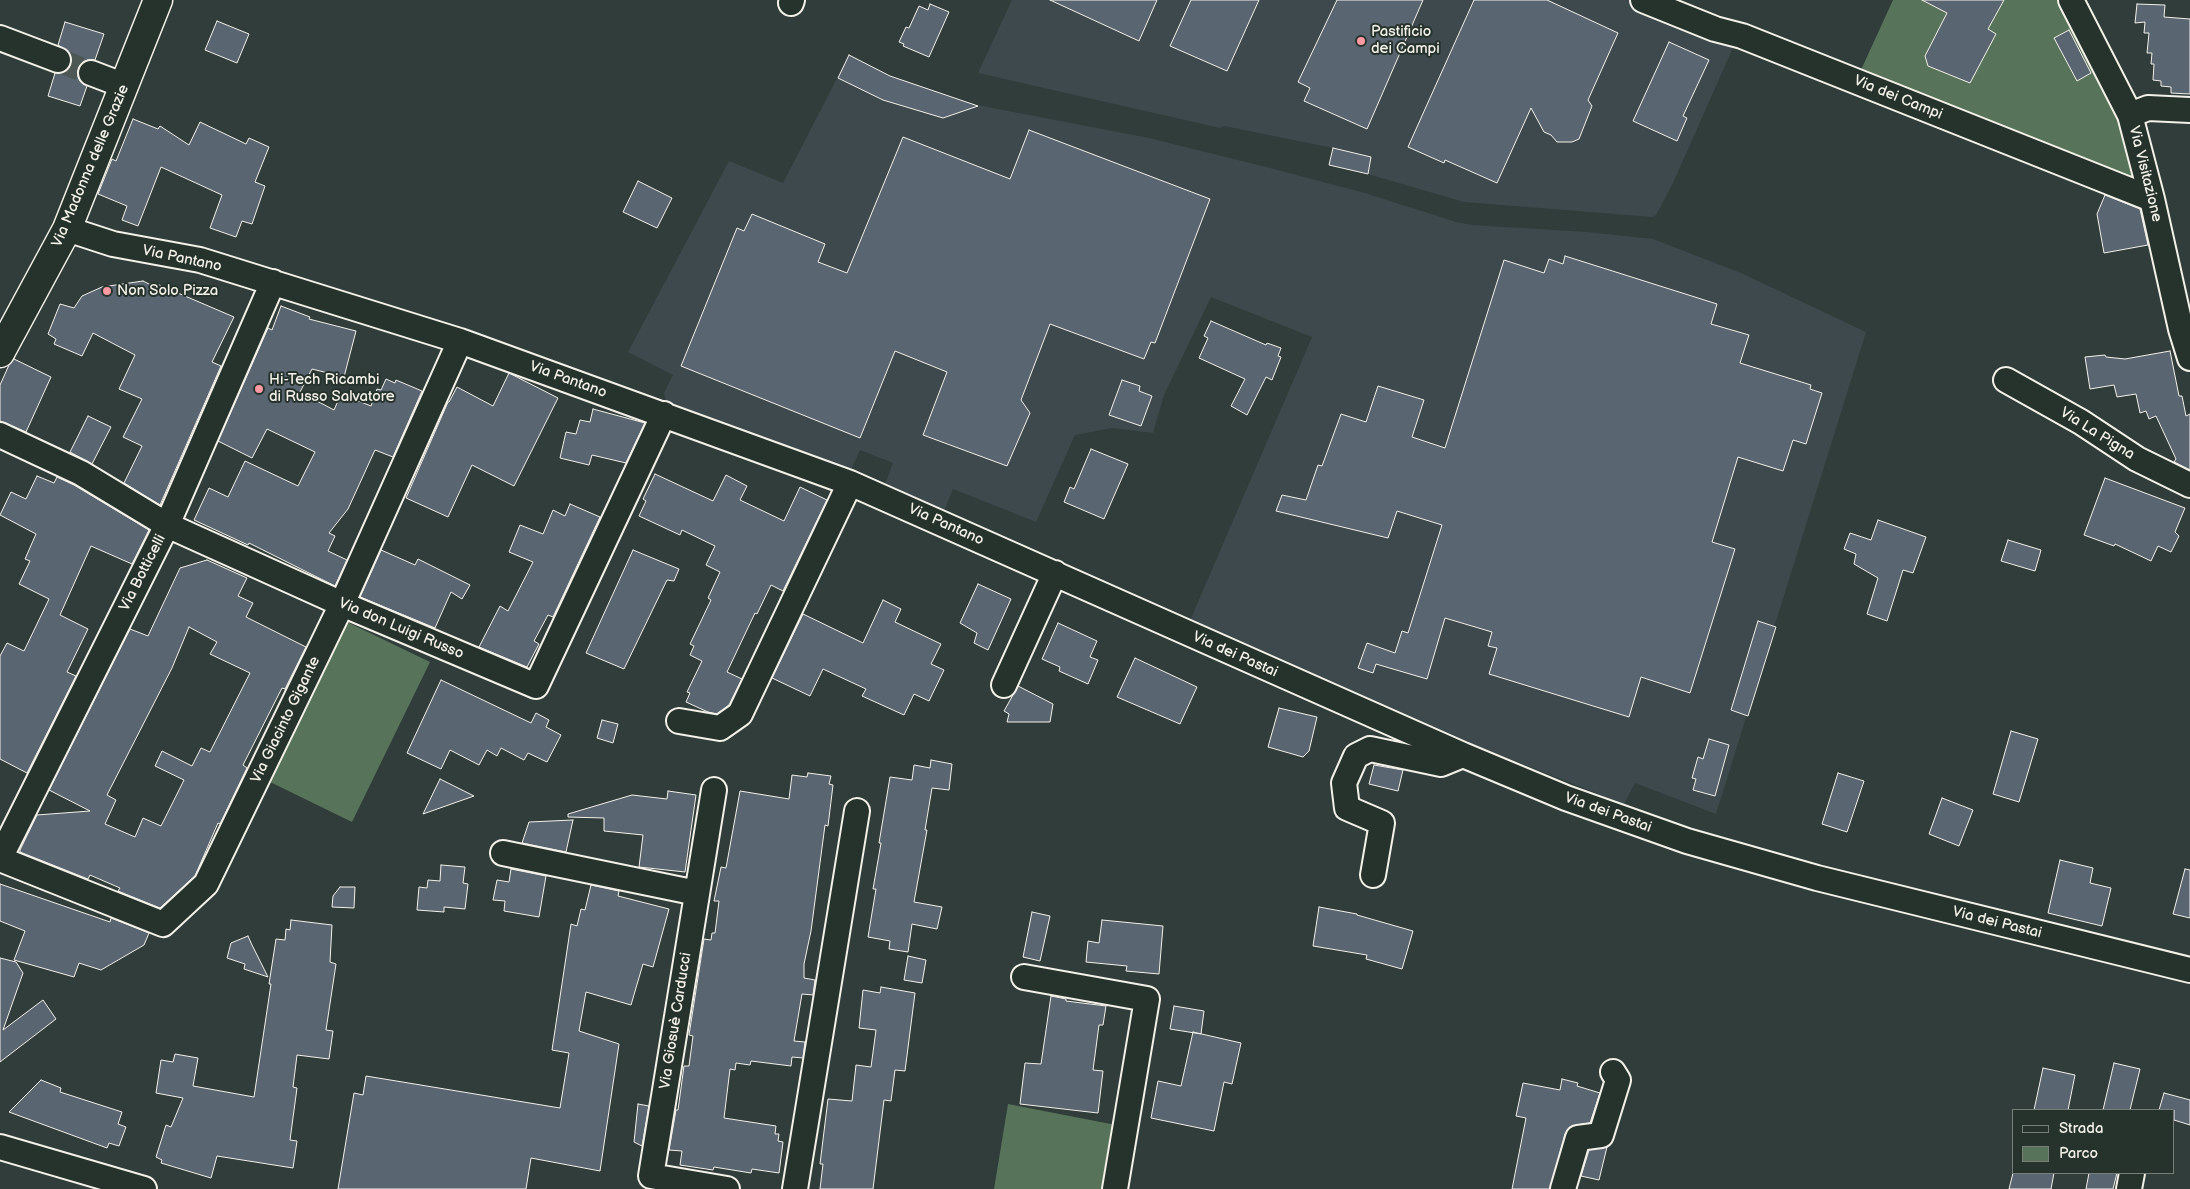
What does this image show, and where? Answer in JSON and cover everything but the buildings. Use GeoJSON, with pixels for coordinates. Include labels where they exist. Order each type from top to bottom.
{"type":"FeatureCollection","features":[{"type":"Feature","properties":{"kind":"main road","name":"Via Madonna delle Grazie"},"geometry":{"type":"LineString","coordinates":[[0,353],[67,228],[158,0]]}},
{"type":"Feature","properties":{"kind":"street","name":"Via dei Campi"},"geometry":{"type":"LineString","coordinates":[[1644,0],[1714,29],[1742,36],[2152,199]]}},
{"type":"Feature","properties":{"kind":"street","name":"Via Visitazione"},"geometry":{"type":"LineString","coordinates":[[2071,0],[2130,115],[2152,199],[2181,329],[2190,358]]}},
{"type":"Feature","properties":{"kind":"street"},"geometry":{"type":"LineString","coordinates":[[0,38],[58,60]]}},
{"type":"Feature","properties":{"kind":"street"},"geometry":{"type":"LineString","coordinates":[[91,73],[125,86]]}},
{"type":"Feature","properties":{"kind":"street"},"geometry":{"type":"LineString","coordinates":[[2130,115],[2148,108],[2190,110]]}},
{"type":"Feature","properties":{"kind":"street","name":"Via Pantano"},"geometry":{"type":"LineString","coordinates":[[67,228],[113,244],[200,260],[460,341],[850,483],[1055,572]]}},
{"type":"Feature","properties":{"kind":"street","name":"Via Botticelli"},"geometry":{"type":"LineString","coordinates":[[0,858],[167,525],[273,282]]}},
{"type":"Feature","properties":{"kind":"street","name":"Via Giacinto Gigante"},"geometry":{"type":"LineString","coordinates":[[0,858],[163,924],[206,884],[342,604],[460,341]]}},
{"type":"Feature","properties":{"kind":"street","name":"Via La Pigna"},"geometry":{"type":"LineString","coordinates":[[2006,380],[2081,422],[2137,459],[2190,485]]}},
{"type":"Feature","properties":{"kind":"street","name":"Via don Luigi Russo"},"geometry":{"type":"LineString","coordinates":[[0,435],[81,473],[167,525],[342,604],[536,686],[664,414]]}},
{"type":"Feature","properties":{"kind":"street"},"geometry":{"type":"LineString","coordinates":[[679,721],[720,728],[740,714],[850,483]]}},
{"type":"Feature","properties":{"kind":"street"},"geometry":{"type":"LineString","coordinates":[[1004,685],[1055,572]]}},
{"type":"Feature","properties":{"kind":"street","name":"Via dei Pastai"},"geometry":{"type":"LineString","coordinates":[[1055,572],[1193,637],[1463,755],[1566,798],[1687,841],[1816,878],[2190,970]]}},
{"type":"Feature","properties":{"kind":"street"},"geometry":{"type":"LineString","coordinates":[[1373,875],[1382,823],[1347,808],[1344,783],[1356,756],[1370,749],[1441,764],[1463,755]]}},
{"type":"Feature","properties":{"kind":"street","name":"Via Giosuè Carducci"},"geometry":{"type":"LineString","coordinates":[[714,790],[651,1176],[727,1189]]}},
{"type":"Feature","properties":{"kind":"street"},"geometry":{"type":"LineString","coordinates":[[795,1189],[857,811]]}},
{"type":"Feature","properties":{"kind":"street"},"geometry":{"type":"LineString","coordinates":[[503,853],[697,894]]}},
{"type":"Feature","properties":{"kind":"street"},"geometry":{"type":"LineString","coordinates":[[1024,977],[1147,1000],[1115,1189]]}},
{"type":"Feature","properties":{"kind":"street"},"geometry":{"type":"LineString","coordinates":[[1562,1189],[1578,1138],[1601,1135],[1618,1080],[1614,1072]]}},
{"type":"Feature","properties":{"kind":"street"},"geometry":{"type":"LineString","coordinates":[[0,1147],[144,1189]]}},
{"type":"Feature","properties":{"kind":"street"},"geometry":{"type":"LineString","coordinates":[[2129,1189],[2132,1174]]}},
{"type":"Feature","properties":{"kind":"shaded area"},"geometry":{"type":"Polygon","coordinates":[[[1012,0],[1635,0],[1735,43],[1673,183],[1656,215],[1653,217],[1464,202],[1368,174],[1333,148],[1224,126],[1220,128],[978,73],[1012,0]]]}},
{"type":"Feature","properties":{"kind":"shaded area"},"geometry":{"type":"Polygon","coordinates":[[[849,55],[889,76],[977,105],[1149,138],[1365,193],[1456,222],[1472,225],[1587,232],[1653,239],[1741,273],[1866,332],[1716,814],[1635,783],[1624,804],[1361,700],[1189,623],[1312,337],[1211,297],[1164,395],[1153,433],[1112,428],[1075,435],[1036,522],[953,489],[944,511],[884,487],[893,463],[860,450],[851,470],[666,401],[664,393],[673,375],[628,352],[729,161],[783,183],[849,55]]]}},
{"type":"Feature","properties":{"kind":"green space"},"geometry":{"type":"Polygon","coordinates":[[[1893,0],[2063,0],[2119,114],[2137,184],[1953,111],[1950,106],[1860,72],[1893,0]]]}},
{"type":"Feature","properties":{"kind":"green space"},"geometry":{"type":"Polygon","coordinates":[[[343,620],[430,662],[352,822],[266,780],[343,620]]]}},
{"type":"Feature","properties":{"kind":"green space"},"geometry":{"type":"Polygon","coordinates":[[[1008,1104],[1116,1125],[1105,1189],[994,1189],[1008,1104]]]}},
{"type":"Feature","properties":{"kind":"tunnel"},"geometry":{"type":"LineString","coordinates":[[58,60],[91,73]]}},
{"type":"Feature","properties":{"kind":"place","name":"Pastificio dei Campi"},"geometry":{"type":"Point","coordinates":[1361,41]}},
{"type":"Feature","properties":{"kind":"place","name":"Non Solo Pizza"},"geometry":{"type":"Point","coordinates":[107,291]}},
{"type":"Feature","properties":{"kind":"place","name":"Hi-Tech Ricambi di Russo Salvatore"},"geometry":{"type":"Point","coordinates":[259,389]}}]}
